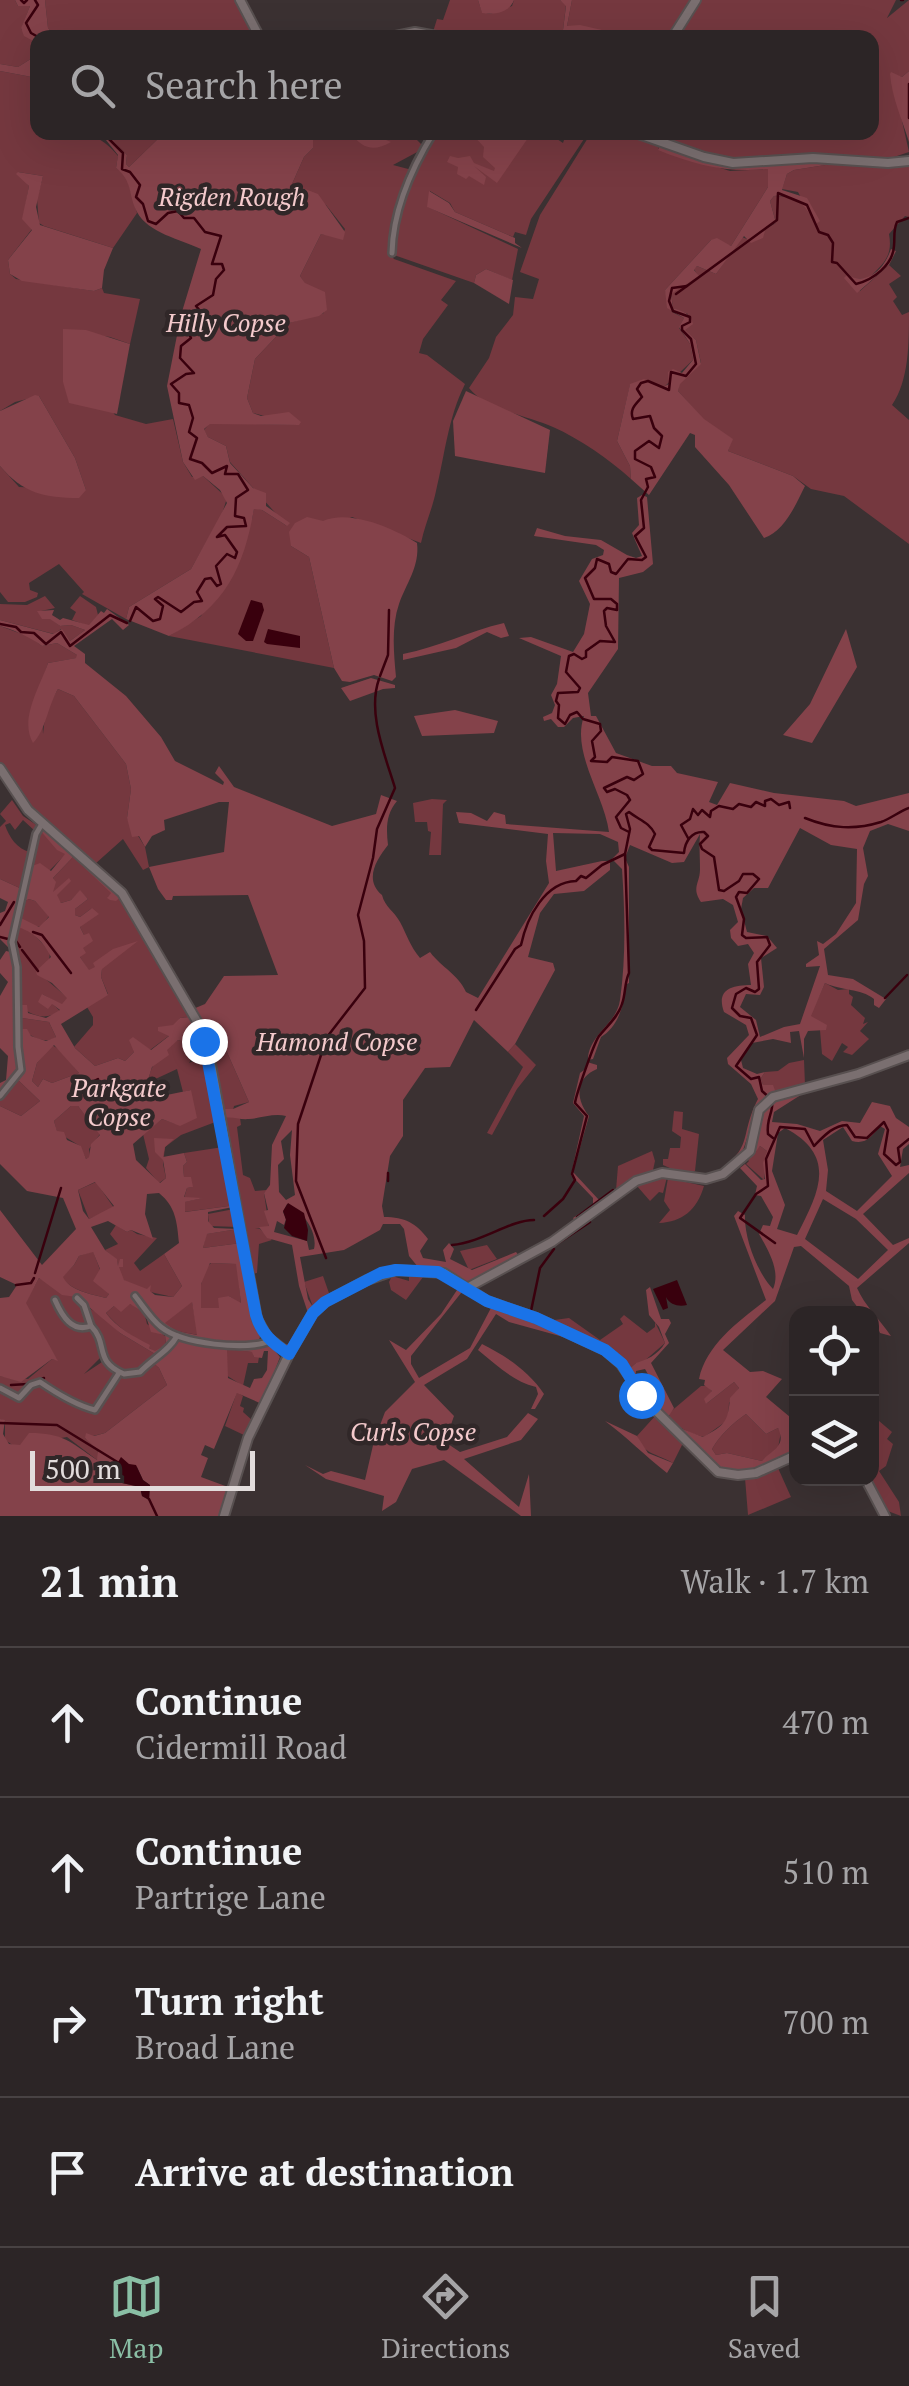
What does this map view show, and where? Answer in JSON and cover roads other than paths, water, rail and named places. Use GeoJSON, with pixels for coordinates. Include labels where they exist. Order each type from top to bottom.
{"type":"FeatureCollection","features":[{"type":"Feature","properties":{"kind":"street"},"geometry":{"type":"LineString","coordinates":[[240,0],[256,30]]}},
{"type":"Feature","properties":{"kind":"street"},"geometry":{"type":"LineString","coordinates":[[677,30],[696,0]]}},
{"type":"Feature","properties":{"kind":"street"},"geometry":{"type":"LineString","coordinates":[[392,253],[393,226],[409,179],[429,140]]}},
{"type":"Feature","properties":{"kind":"street"},"geometry":{"type":"LineString","coordinates":[[656,140],[733,163],[812,158],[909,161]]}},
{"type":"Feature","properties":{"kind":"street"},"geometry":{"type":"LineString","coordinates":[[0,768],[28,810],[122,893],[198,1023],[210,1064],[256,1315],[270,1340],[289,1354]]}},
{"type":"Feature","properties":{"kind":"street"},"geometry":{"type":"LineString","coordinates":[[0,1096],[21,1070],[17,966],[12,940],[36,834],[42,824]]}},
{"type":"Feature","properties":{"kind":"street"},"geometry":{"type":"LineString","coordinates":[[467,1288],[552,1242],[636,1182],[662,1173],[706,1179],[723,1174],[750,1151],[757,1116],[771,1098],[909,1055]]}},
{"type":"Feature","properties":{"kind":"street"},"geometry":{"type":"LineString","coordinates":[[224,1516],[244,1449],[289,1354],[320,1305],[381,1273],[396,1270],[438,1272],[487,1301],[536,1318],[610,1353],[622,1364],[648,1404],[706,1464],[724,1474],[757,1473],[789,1458]]}},
{"type":"Feature","properties":{"kind":"street"},"geometry":{"type":"LineString","coordinates":[[135,1296],[159,1325],[177,1336],[231,1345],[270,1340]]}},
{"type":"Feature","properties":{"kind":"street"},"geometry":{"type":"LineString","coordinates":[[77,1298],[100,1336],[104,1360],[119,1373],[131,1376],[140,1372],[177,1336]]}},
{"type":"Feature","properties":{"kind":"street"},"geometry":{"type":"LineString","coordinates":[[55,1300],[74,1327],[91,1326]]}},
{"type":"Feature","properties":{"kind":"street"},"geometry":{"type":"LineString","coordinates":[[0,1388],[20,1398],[30,1385],[40,1382],[58,1396],[97,1409],[119,1373]]}},
{"type":"Feature","properties":{"kind":"street"},"geometry":{"type":"LineString","coordinates":[[869,1486],[886,1516]]}},
{"type":"Feature","properties":{"kind":"waterway"},"geometry":{"type":"LineString","coordinates":[[21,0],[27,0]]}},
{"type":"Feature","properties":{"kind":"waterway"},"geometry":{"type":"LineString","coordinates":[[30,31],[26,23],[38,5],[35,0]]}},
{"type":"Feature","properties":{"kind":"waterway"},"geometry":{"type":"LineString","coordinates":[[909,84],[909,118]]}},
{"type":"Feature","properties":{"kind":"waterway"},"geometry":{"type":"LineString","coordinates":[[110,140],[123,153],[122,169],[130,172],[140,185],[136,197],[143,204],[148,221],[156,224],[168,213],[178,211],[184,218],[194,218],[205,232],[221,236],[212,264],[222,264],[224,270],[216,279],[213,295],[196,306],[205,317],[188,331],[191,338],[181,346],[180,358],[194,373],[171,384],[179,393],[179,403],[189,405],[193,418],[189,432],[197,438],[190,459],[202,463],[212,473],[227,466],[225,474],[238,474],[248,490],[236,498],[235,516],[244,518],[246,526],[227,527],[217,537],[225,535],[237,552],[235,558],[227,554],[216,566],[221,584],[217,586],[211,578],[205,579],[197,592],[202,601],[181,612],[158,597],[155,599],[163,606],[160,619],[153,621],[136,607],[130,621]]}},
{"type":"Feature","properties":{"kind":"waterway"},"geometry":{"type":"LineString","coordinates":[[676,294],[777,220],[778,193],[807,205],[819,232],[828,235],[833,243],[832,262],[856,284],[886,265],[893,253],[897,222],[909,218]]}},
{"type":"Feature","properties":{"kind":"waterway"},"geometry":{"type":"LineString","coordinates":[[629,832],[621,828],[616,817],[630,800],[615,789],[607,792],[604,788],[643,774],[638,761],[612,757],[607,762],[591,761],[595,757],[592,741],[601,731],[600,724],[583,719],[577,712],[565,724],[558,718],[556,701],[558,693],[578,692],[580,688],[566,672],[569,656],[574,654],[582,659],[600,641],[615,642],[606,626],[604,611],[617,610],[617,604],[611,599],[594,599],[585,578],[595,568],[597,559],[609,564],[616,574],[628,559],[646,557],[635,536],[644,528],[641,500],[648,487],[646,479],[655,477],[651,467],[635,459],[635,451],[649,441],[659,448],[662,436],[650,416],[633,419],[632,412],[642,397],[637,389],[641,383],[648,381],[669,390],[671,372],[686,376],[696,364],[691,339],[682,330],[690,317],[673,311],[669,301],[672,288],[687,286]]}},
{"type":"Feature","properties":{"kind":"waterway"},"geometry":{"type":"LineString","coordinates":[[380,676],[388,655],[389,610]]}},
{"type":"Feature","properties":{"kind":"waterway"},"geometry":{"type":"LineString","coordinates":[[0,624],[34,633],[46,644],[61,632],[70,646],[110,615],[127,623]]}},
{"type":"Feature","properties":{"kind":"waterway"},"geometry":{"type":"LineString","coordinates":[[326,1258],[296,1181],[298,1124],[327,1037],[365,988],[364,941],[358,915],[377,829],[395,788],[376,720],[379,679]]}},
{"type":"Feature","properties":{"kind":"waterway"},"geometry":{"type":"LineString","coordinates":[[688,838],[681,825],[690,819],[693,809],[698,815],[702,810],[710,817],[711,811],[719,806],[733,809],[739,804],[751,807],[756,802],[765,806],[765,801],[771,799],[779,805],[789,802],[790,808]]}},
{"type":"Feature","properties":{"kind":"waterway"},"geometry":{"type":"LineString","coordinates":[[805,818],[834,826],[862,826],[881,822],[909,808]]}},
{"type":"Feature","properties":{"kind":"waterway"},"geometry":{"type":"LineString","coordinates":[[544,1216],[563,1199],[575,1180],[572,1174],[587,1116],[575,1103],[576,1098],[599,1036],[620,1009],[629,973],[625,854],[629,812],[653,830],[649,847],[652,850],[684,853],[690,838],[704,832],[708,836],[700,844],[714,857],[719,890],[724,891],[743,874],[759,879],[747,893],[739,892],[736,897],[744,919],[742,935],[767,937],[770,945],[757,962],[759,989],[755,992],[746,988],[736,994],[732,1008],[740,1016],[751,1018],[757,1035],[736,1066],[751,1079],[759,1077],[762,1091],[771,1099]]}},
{"type":"Feature","properties":{"kind":"waterway"},"geometry":{"type":"LineString","coordinates":[[476,1010],[521,945],[533,913],[547,894],[581,876],[586,878],[625,854]]}},
{"type":"Feature","properties":{"kind":"waterway"},"geometry":{"type":"LineString","coordinates":[[0,925],[14,902]]}},
{"type":"Feature","properties":{"kind":"waterway"},"geometry":{"type":"LineString","coordinates":[[33,932],[42,935],[71,973]]}},
{"type":"Feature","properties":{"kind":"waterway"},"geometry":{"type":"LineString","coordinates":[[0,937],[16,941],[20,947]]}},
{"type":"Feature","properties":{"kind":"waterway"},"geometry":{"type":"LineString","coordinates":[[22,950],[38,971]]}},
{"type":"Feature","properties":{"kind":"waterway"},"geometry":{"type":"LineString","coordinates":[[885,998],[907,975]]}},
{"type":"Feature","properties":{"kind":"waterway"},"geometry":{"type":"LineString","coordinates":[[80,1088],[98,1079]]}},
{"type":"Feature","properties":{"kind":"waterway"},"geometry":{"type":"LineString","coordinates":[[772,1101],[768,1134],[773,1138]]}},
{"type":"Feature","properties":{"kind":"waterway"},"geometry":{"type":"LineString","coordinates":[[775,1243],[740,1218],[756,1194],[768,1186],[766,1159],[780,1127],[805,1129],[814,1146],[837,1127],[847,1125],[855,1137],[867,1138],[884,1122],[888,1130],[884,1154],[896,1165],[900,1162],[898,1148],[909,1139]]}},
{"type":"Feature","properties":{"kind":"waterway"},"geometry":{"type":"LineString","coordinates":[[388,1173],[388,1181]]}},
{"type":"Feature","properties":{"kind":"waterway"},"geometry":{"type":"LineString","coordinates":[[35,1273],[61,1188]]}},
{"type":"Feature","properties":{"kind":"waterway"},"geometry":{"type":"LineString","coordinates":[[577,1217],[613,1190]]}},
{"type":"Feature","properties":{"kind":"waterway"},"geometry":{"type":"LineString","coordinates":[[452,1245],[534,1220]]}},
{"type":"Feature","properties":{"kind":"waterway"},"geometry":{"type":"LineString","coordinates":[[557,1244],[590,1222]]}},
{"type":"Feature","properties":{"kind":"waterway"},"geometry":{"type":"LineString","coordinates":[[531,1311],[540,1268],[554,1249]]}},
{"type":"Feature","properties":{"kind":"waterway"},"geometry":{"type":"LineString","coordinates":[[16,1285],[31,1283],[34,1278]]}},
{"type":"Feature","properties":{"kind":"waterway"},"geometry":{"type":"LineString","coordinates":[[28,1383],[44,1378]]}},
{"type":"Feature","properties":{"kind":"waterway"},"geometry":{"type":"LineString","coordinates":[[11,1385],[28,1384]]}},
{"type":"Feature","properties":{"kind":"waterway"},"geometry":{"type":"LineString","coordinates":[[0,1423],[57,1425],[119,1463]]}},
{"type":"Feature","properties":{"kind":"waterway"},"geometry":{"type":"LineString","coordinates":[[149,1499],[157,1516]]}},
{"type":"Feature","properties":{"kind":"park label","name":"Rigden Rough"},"geometry":{"type":"Point","coordinates":[232,197]}},
{"type":"Feature","properties":{"kind":"park label","name":"Hilly Copse"},"geometry":{"type":"Point","coordinates":[226,323]}},
{"type":"Feature","properties":{"kind":"park label","name":"Hamond Copse"},"geometry":{"type":"Point","coordinates":[337,1042]}},
{"type":"Feature","properties":{"kind":"park label","name":"Parkgate Copse"},"geometry":{"type":"Point","coordinates":[119,1102]}},
{"type":"Feature","properties":{"kind":"park label","name":"Curls Copse"},"geometry":{"type":"Point","coordinates":[413,1432]}}]}
